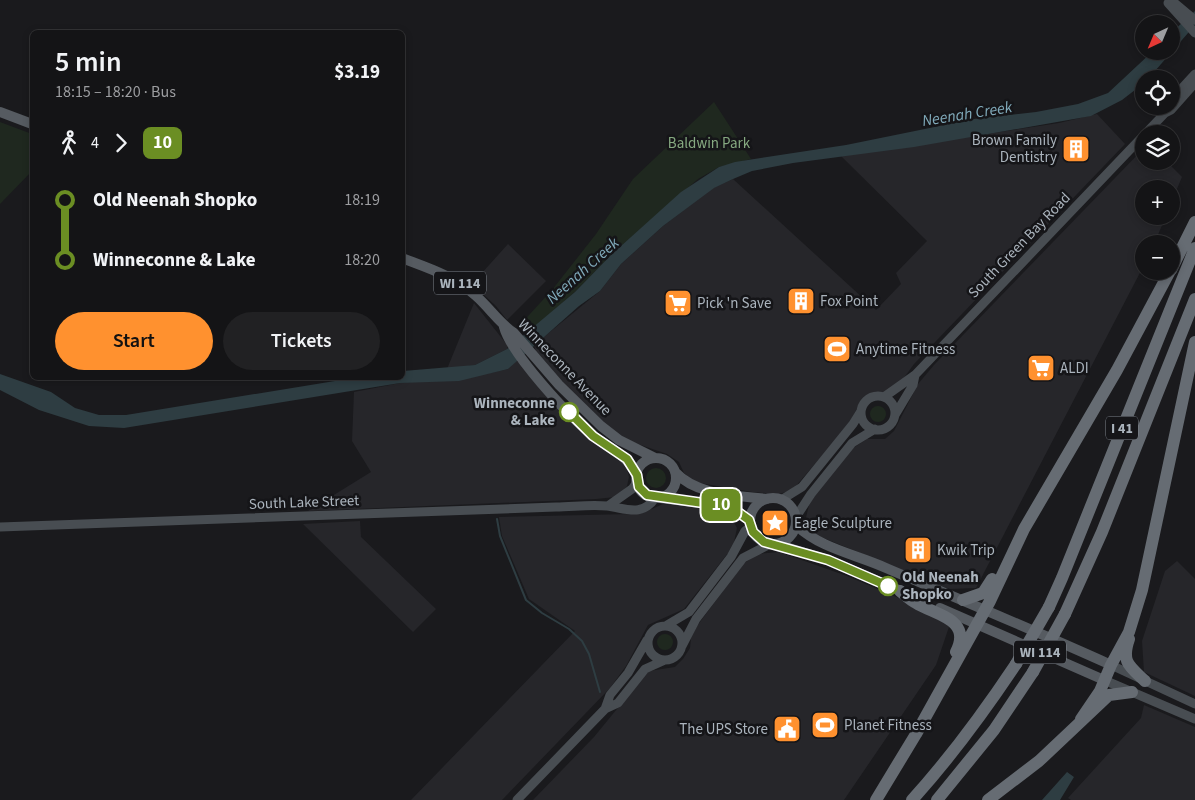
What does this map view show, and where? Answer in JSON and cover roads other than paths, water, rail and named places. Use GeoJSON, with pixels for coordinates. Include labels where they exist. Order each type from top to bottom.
{"type":"FeatureCollection","features":[{"type":"Feature","properties":{"kind":"highway"},"geometry":{"type":"LineString","coordinates":[[1180,252],[1195,222]]}},
{"type":"Feature","properties":{"kind":"highway","name":"I 41"},"geometry":{"type":"LineString","coordinates":[[912,800],[963,742],[1016,664],[1048,607],[1062,578],[1195,248]]}},
{"type":"Feature","properties":{"kind":"highway"},"geometry":{"type":"LineString","coordinates":[[876,800],[916,734],[948,673],[977,624],[1024,529],[1117,370],[1166,280]]}},
{"type":"Feature","properties":{"kind":"highway","name":"I 41"},"geometry":{"type":"LineString","coordinates":[[937,800],[994,730],[1033,672],[1065,614],[1102,532],[1195,299]]}},
{"type":"Feature","properties":{"kind":"highway"},"geometry":{"type":"LineString","coordinates":[[1145,681],[1126,660],[1129,632],[1146,574],[1195,342]]}},
{"type":"Feature","properties":{"kind":"highway"},"geometry":{"type":"LineString","coordinates":[[963,600],[980,594],[988,588],[1013,539],[1024,529]]}},
{"type":"Feature","properties":{"kind":"highway"},"geometry":{"type":"LineString","coordinates":[[900,591],[915,603],[950,618],[957,626],[959,631],[958,648],[948,673]]}},
{"type":"Feature","properties":{"kind":"highway"},"geometry":{"type":"LineString","coordinates":[[1081,719],[1100,691],[1110,665],[1129,632]]}},
{"type":"Feature","properties":{"kind":"highway"},"geometry":{"type":"LineString","coordinates":[[988,800],[1039,761],[1081,719],[1109,695],[1132,692]]}},
{"type":"Feature","properties":{"kind":"main road"},"geometry":{"type":"LineString","coordinates":[[1169,1],[1188,18],[1194,30]]}},
{"type":"Feature","properties":{"kind":"main road"},"geometry":{"type":"LineString","coordinates":[[1180,90],[1195,74]]}},
{"type":"Feature","properties":{"kind":"main road","name":"South Green Bay Road"},"geometry":{"type":"LineString","coordinates":[[1180,97],[1195,83]]}},
{"type":"Feature","properties":{"kind":"main road"},"geometry":{"type":"LineString","coordinates":[[1180,101],[1195,91]]}},
{"type":"Feature","properties":{"kind":"main road"},"geometry":{"type":"LineString","coordinates":[[0,112],[30,123]]}},
{"type":"Feature","properties":{"kind":"main road","name":"South Green Bay Road"},"geometry":{"type":"LineString","coordinates":[[1153,125],[1162,115]]}},
{"type":"Feature","properties":{"kind":"main road","name":"South Green Bay Road"},"geometry":{"type":"LineString","coordinates":[[884,397],[915,375],[1135,143]]}},
{"type":"Feature","properties":{"kind":"main road","name":"Winneconne Avenue"},"geometry":{"type":"LineString","coordinates":[[405,259],[446,275],[464,286],[485,305],[526,354],[578,422],[593,436],[624,456],[635,482]]}},
{"type":"Feature","properties":{"kind":"main road","name":"Winneconne Avenue"},"geometry":{"type":"LineString","coordinates":[[526,354],[601,426],[619,440],[655,458]]}},
{"type":"Feature","properties":{"kind":"main road","name":"South Green Bay Road"},"geometry":{"type":"LineString","coordinates":[[895,415],[900,411],[913,385],[915,375]]}},
{"type":"Feature","properties":{"kind":"main road"},"geometry":{"type":"LineString","coordinates":[[517,800],[605,709],[618,703],[645,669],[674,658],[696,620],[743,558],[789,538],[811,494],[852,443],[875,429],[889,426],[895,415],[892,403],[884,397],[869,398],[853,424],[802,487],[781,500]]}},
{"type":"Feature","properties":{"kind":"main road"},"geometry":{"type":"LineString","coordinates":[[861,411],[864,421],[875,429]]}},
{"type":"Feature","properties":{"kind":"main road"},"geometry":{"type":"LineString","coordinates":[[623,510],[643,463],[655,458],[668,462],[686,483],[703,490],[781,500],[788,504],[796,522]]}},
{"type":"Feature","properties":{"kind":"main road"},"geometry":{"type":"LineString","coordinates":[[657,497],[672,490],[676,479],[675,472]]}},
{"type":"Feature","properties":{"kind":"main road"},"geometry":{"type":"LineString","coordinates":[[635,482],[642,492],[657,497],[731,507],[749,523],[758,538],[773,544]]}},
{"type":"Feature","properties":{"kind":"main road"},"geometry":{"type":"LineString","coordinates":[[608,506],[635,482]]}},
{"type":"Feature","properties":{"kind":"main road","name":"South Lake Street"},"geometry":{"type":"LineString","coordinates":[[0,527],[608,506],[623,510],[644,509],[657,497]]}},
{"type":"Feature","properties":{"kind":"main road"},"geometry":{"type":"LineString","coordinates":[[605,709],[610,695],[628,673],[653,630],[667,625],[689,612],[731,557],[749,523],[755,507],[768,499]]}},
{"type":"Feature","properties":{"kind":"main road","name":"WI 114"},"geometry":{"type":"LineString","coordinates":[[796,522],[821,544],[874,562],[984,608],[1110,665]]}},
{"type":"Feature","properties":{"kind":"main road","name":"WI 114"},"geometry":{"type":"LineString","coordinates":[[773,544],[828,560],[1104,680]]}},
{"type":"Feature","properties":{"kind":"main road"},"geometry":{"type":"LineString","coordinates":[[667,625],[677,630],[682,646]]}},
{"type":"Feature","properties":{"kind":"main road"},"geometry":{"type":"LineString","coordinates":[[647,640],[650,652],[659,659],[665,660]]}},
{"type":"Feature","properties":{"kind":"main road"},"geometry":{"type":"LineString","coordinates":[[1110,665],[1195,704]]}},
{"type":"Feature","properties":{"kind":"main road"},"geometry":{"type":"LineString","coordinates":[[1104,680],[1195,719]]}},
{"type":"Feature","properties":{"kind":"waterway"},"geometry":{"type":"LineString","coordinates":[[497,519],[500,536],[526,600],[542,613],[569,629],[582,641],[589,654],[600,692]]}},
{"type":"Feature","properties":{"kind":"place","name":"Brown Family Dentistry"},"geometry":{"type":"Point","coordinates":[1076,149]}},
{"type":"Feature","properties":{"kind":"place","name":"Fox Point"},"geometry":{"type":"Point","coordinates":[801,301]}},
{"type":"Feature","properties":{"kind":"place","name":"Pick 'n Save"},"geometry":{"type":"Point","coordinates":[678,303]}},
{"type":"Feature","properties":{"kind":"place","name":"Anytime Fitness"},"geometry":{"type":"Point","coordinates":[837,349]}},
{"type":"Feature","properties":{"kind":"place","name":"ALDI"},"geometry":{"type":"Point","coordinates":[1041,368]}},
{"type":"Feature","properties":{"kind":"place","name":"Winneconne & Lake"},"geometry":{"type":"Point","coordinates":[569,412]}},
{"type":"Feature","properties":{"kind":"place","name":"Eagle Sculpture"},"geometry":{"type":"Point","coordinates":[775,523]}},
{"type":"Feature","properties":{"kind":"place","name":"Kwik Trip"},"geometry":{"type":"Point","coordinates":[918,550]}},
{"type":"Feature","properties":{"kind":"place","name":"Old Neenah Shopko"},"geometry":{"type":"Point","coordinates":[888,586]}},
{"type":"Feature","properties":{"kind":"place","name":"Planet Fitness"},"geometry":{"type":"Point","coordinates":[825,725]}},
{"type":"Feature","properties":{"kind":"place","name":"The UPS Store"},"geometry":{"type":"Point","coordinates":[787,729]}},
{"type":"Feature","properties":{"kind":"water label","name":"Neenah Creek"},"geometry":{"type":"Point","coordinates":[967,113]}},
{"type":"Feature","properties":{"kind":"water label","name":"Neenah Creek"},"geometry":{"type":"Point","coordinates":[582,270]}},
{"type":"Feature","properties":{"kind":"park label","name":"Baldwin Park"},"geometry":{"type":"Point","coordinates":[709,143]}}]}
